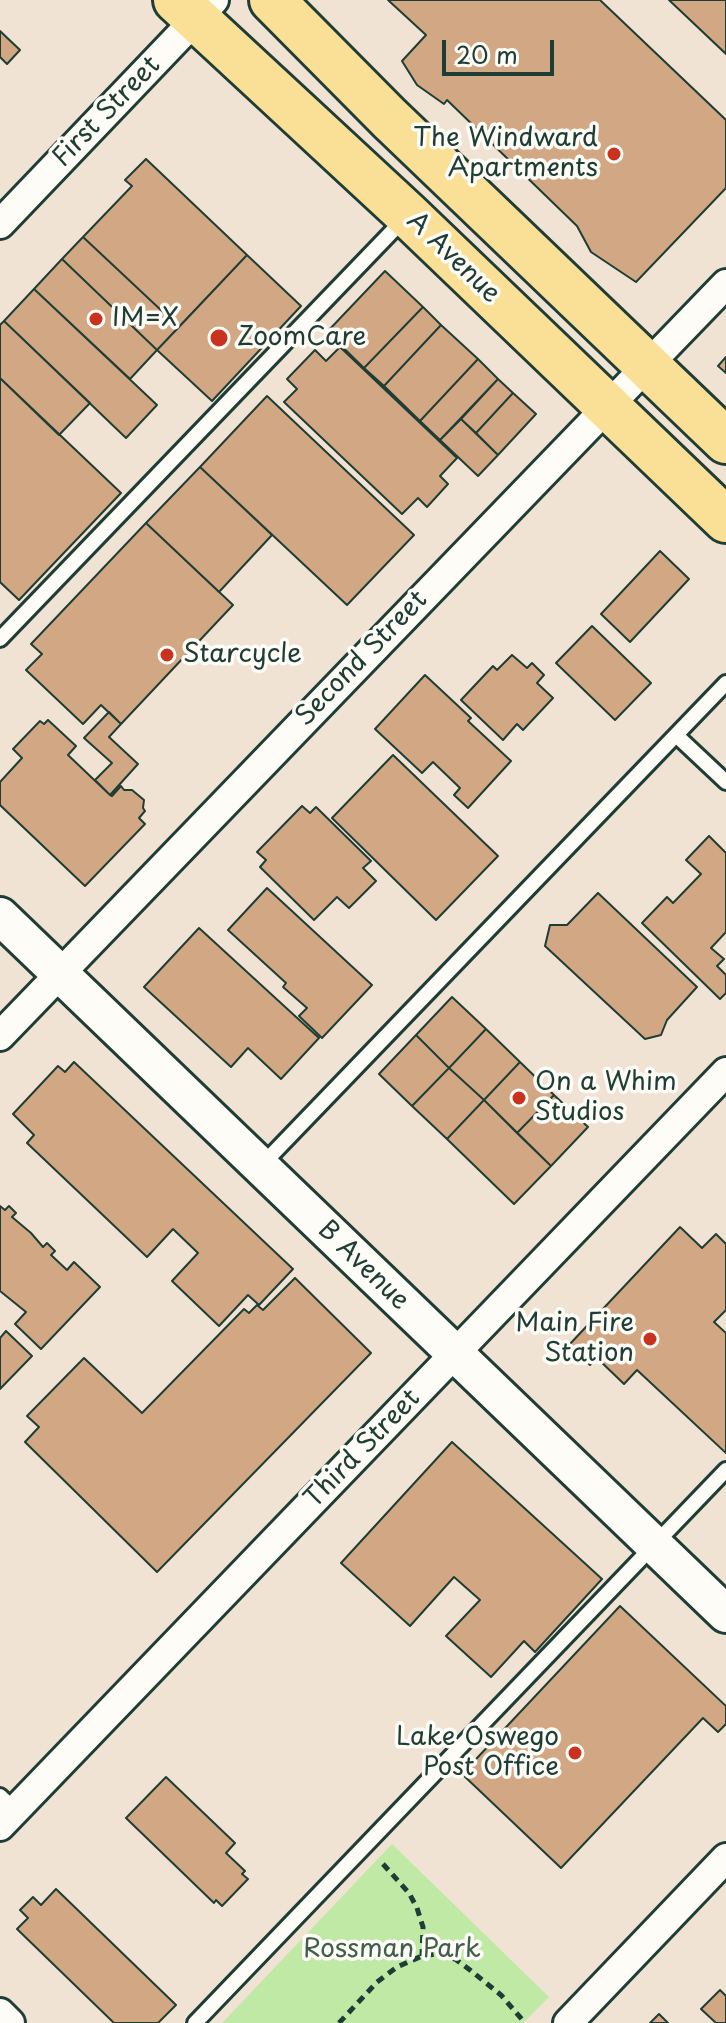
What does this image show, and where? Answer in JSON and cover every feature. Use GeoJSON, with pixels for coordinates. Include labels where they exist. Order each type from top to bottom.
{"type":"FeatureCollection","features":[{"type":"Feature","properties":{"kind":"main road"},"geometry":{"type":"LineString","coordinates":[[272,0],[389,118],[726,441]]}},
{"type":"Feature","properties":{"kind":"main road","name":"A Avenue"},"geometry":{"type":"LineString","coordinates":[[195,6],[726,520]]}},
{"type":"Feature","properties":{"kind":"street","name":"First Street"},"geometry":{"type":"LineString","coordinates":[[0,224],[195,6]]}},
{"type":"Feature","properties":{"kind":"street","name":"Second Street"},"geometry":{"type":"LineString","coordinates":[[0,1036],[726,284]]}},
{"type":"Feature","properties":{"kind":"street","name":"B Avenue"},"geometry":{"type":"LineString","coordinates":[[0,916],[726,1614]]}},
{"type":"Feature","properties":{"kind":"street","name":"Third Street"},"geometry":{"type":"LineString","coordinates":[[5,1811],[455,1354],[726,1072]]}},
{"type":"Feature","properties":{"kind":"street"},"geometry":{"type":"LineString","coordinates":[[568,2023],[726,1858]]}},
{"type":"Feature","properties":{"kind":"street"},"geometry":{"type":"LineString","coordinates":[[0,2013],[10,2023]]}},
{"type":"Feature","properties":{"kind":"lane"},"geometry":{"type":"LineString","coordinates":[[0,639],[408,215]]}},
{"type":"Feature","properties":{"kind":"lane"},"geometry":{"type":"LineString","coordinates":[[260,1168],[726,683]]}},
{"type":"Feature","properties":{"kind":"lane"},"geometry":{"type":"LineString","coordinates":[[676,735],[726,782]]}},
{"type":"Feature","properties":{"kind":"lane"},"geometry":{"type":"LineString","coordinates":[[195,2023],[726,1470]]}},
{"type":"Feature","properties":{"kind":"path"},"geometry":{"type":"LineString","coordinates":[[367,1845],[409,1893],[417,1908],[423,1927],[422,1956]]}},
{"type":"Feature","properties":{"kind":"path"},"geometry":{"type":"LineString","coordinates":[[339,2023],[377,1982],[397,1967],[435,1954],[463,1964],[501,1995],[525,2023]]}},
{"type":"Feature","properties":{"kind":"green space","name":"Rossman Park"},"geometry":{"type":"Polygon","coordinates":[[[392,1844],[549,1997],[523,2023],[222,2023],[392,1844]]]}},
{"type":"Feature","properties":{"kind":"building","name":"The Windward Apartments"},"geometry":{"type":"Polygon","coordinates":[[[388,0],[600,0],[726,120],[726,188],[636,282],[591,252],[577,226],[447,100],[444,104],[417,85],[402,61],[426,35],[388,0]]]}},
{"type":"Feature","properties":{"kind":"building"},"geometry":{"type":"Polygon","coordinates":[[[669,0],[726,0],[726,54],[669,0]]]}},
{"type":"Feature","properties":{"kind":"building"},"geometry":{"type":"Polygon","coordinates":[[[0,31],[20,50],[7,64],[0,57],[0,31]]]}},
{"type":"Feature","properties":{"kind":"building"},"geometry":{"type":"Polygon","coordinates":[[[146,159],[247,255],[179,327],[83,237],[132,186],[125,180],[146,159]]]}},
{"type":"Feature","properties":{"kind":"building"},"geometry":{"type":"Polygon","coordinates":[[[83,237],[179,327],[157,350],[62,259],[83,237]]]}},
{"type":"Feature","properties":{"kind":"building","name":"ZoomCare"},"geometry":{"type":"Polygon","coordinates":[[[247,255],[301,306],[212,401],[157,350],[247,255]]]}},
{"type":"Feature","properties":{"kind":"building","name":"IM=X"},"geometry":{"type":"Polygon","coordinates":[[[62,259],[157,350],[130,379],[34,289],[62,259]]]}},
{"type":"Feature","properties":{"kind":"building"},"geometry":{"type":"Polygon","coordinates":[[[385,271],[423,307],[364,368],[327,332],[385,271]]]}},
{"type":"Feature","properties":{"kind":"building"},"geometry":{"type":"Polygon","coordinates":[[[34,289],[157,405],[126,438],[4,321],[34,289]]]}},
{"type":"Feature","properties":{"kind":"building"},"geometry":{"type":"Polygon","coordinates":[[[423,307],[441,325],[384,386],[364,368],[423,307]]]}},
{"type":"Feature","properties":{"kind":"building"},"geometry":{"type":"Polygon","coordinates":[[[4,321],[90,403],[59,435],[0,378],[0,325],[4,321]]]}},
{"type":"Feature","properties":{"kind":"building"},"geometry":{"type":"Polygon","coordinates":[[[441,325],[478,359],[420,421],[384,386],[441,325]]]}},
{"type":"Feature","properties":{"kind":"building"},"geometry":{"type":"Polygon","coordinates":[[[340,347],[457,458],[440,476],[448,484],[427,507],[418,498],[402,514],[284,402],[297,389],[287,379],[315,350],[326,361],[340,347]]]}},
{"type":"Feature","properties":{"kind":"building"},"geometry":{"type":"Polygon","coordinates":[[[726,357],[726,373],[718,366],[726,357]]]}},
{"type":"Feature","properties":{"kind":"building"},"geometry":{"type":"Polygon","coordinates":[[[478,359],[498,379],[440,440],[420,421],[478,359]]]}},
{"type":"Feature","properties":{"kind":"building"},"geometry":{"type":"Polygon","coordinates":[[[0,378],[121,493],[19,600],[0,582],[0,378]]]}},
{"type":"Feature","properties":{"kind":"building"},"geometry":{"type":"Polygon","coordinates":[[[498,379],[513,393],[476,433],[461,419],[498,379]]]}},
{"type":"Feature","properties":{"kind":"building"},"geometry":{"type":"Polygon","coordinates":[[[513,393],[536,414],[498,455],[476,433],[513,393]]]}},
{"type":"Feature","properties":{"kind":"building"},"geometry":{"type":"Polygon","coordinates":[[[267,396],[414,535],[347,605],[200,467],[267,396]]]}},
{"type":"Feature","properties":{"kind":"building"},"geometry":{"type":"Polygon","coordinates":[[[461,419],[498,455],[478,476],[440,440],[461,419]]]}},
{"type":"Feature","properties":{"kind":"building"},"geometry":{"type":"Polygon","coordinates":[[[200,467],[272,535],[219,592],[146,523],[200,467]]]}},
{"type":"Feature","properties":{"kind":"building"},"geometry":{"type":"Polygon","coordinates":[[[146,523],[233,605],[121,724],[101,705],[83,724],[26,670],[42,654],[31,644],[146,523]]]}},
{"type":"Feature","properties":{"kind":"building"},"geometry":{"type":"Polygon","coordinates":[[[660,551],[689,579],[630,642],[601,614],[660,551]]]}},
{"type":"Feature","properties":{"kind":"building"},"geometry":{"type":"Polygon","coordinates":[[[592,626],[651,683],[615,720],[556,663],[592,626]]]}},
{"type":"Feature","properties":{"kind":"building"},"geometry":{"type":"Polygon","coordinates":[[[512,655],[527,668],[532,663],[544,675],[537,683],[553,698],[523,730],[517,724],[503,740],[461,700],[493,666],[497,670],[512,655]]]}},
{"type":"Feature","properties":{"kind":"building"},"geometry":{"type":"Polygon","coordinates":[[[425,675],[511,761],[468,808],[454,795],[460,788],[433,762],[422,773],[375,729],[425,675]]]}},
{"type":"Feature","properties":{"kind":"building"},"geometry":{"type":"Polygon","coordinates":[[[109,712],[121,724],[109,737],[138,764],[110,795],[95,780],[112,763],[84,738],[109,712]]]}},
{"type":"Feature","properties":{"kind":"building"},"geometry":{"type":"Polygon","coordinates":[[[48,720],[76,746],[68,755],[110,795],[121,786],[144,800],[145,811],[139,818],[145,824],[85,886],[0,805],[0,782],[22,758],[13,749],[40,721],[44,724],[48,720]]]}},
{"type":"Feature","properties":{"kind":"building"},"geometry":{"type":"Polygon","coordinates":[[[393,755],[498,856],[436,920],[332,818],[393,755]]]}},
{"type":"Feature","properties":{"kind":"building"},"geometry":{"type":"Polygon","coordinates":[[[302,806],[310,813],[316,807],[371,861],[363,868],[376,881],[349,908],[337,897],[314,920],[260,867],[266,860],[257,852],[302,806]]]}},
{"type":"Feature","properties":{"kind":"building"},"geometry":{"type":"Polygon","coordinates":[[[709,836],[726,853],[726,932],[711,948],[724,959],[717,966],[726,975],[726,993],[720,999],[642,923],[667,897],[673,903],[701,874],[686,860],[709,836]]]}},
{"type":"Feature","properties":{"kind":"building"},"geometry":{"type":"Polygon","coordinates":[[[267,888],[372,985],[322,1038],[299,1016],[307,1008],[283,987],[286,983],[228,930],[267,888]]]}},
{"type":"Feature","properties":{"kind":"building"},"geometry":{"type":"Polygon","coordinates":[[[598,893],[697,987],[667,1020],[661,1035],[645,1039],[545,946],[550,925],[567,925],[598,893]]]}},
{"type":"Feature","properties":{"kind":"building"},"geometry":{"type":"Polygon","coordinates":[[[199,928],[319,1038],[281,1079],[248,1048],[231,1067],[144,987],[199,928]]]}},
{"type":"Feature","properties":{"kind":"building"},"geometry":{"type":"Polygon","coordinates":[[[452,997],[486,1029],[449,1068],[416,1035],[452,997]]]}},
{"type":"Feature","properties":{"kind":"building"},"geometry":{"type":"Polygon","coordinates":[[[486,1029],[520,1062],[484,1100],[449,1068],[486,1029]]]}},
{"type":"Feature","properties":{"kind":"building"},"geometry":{"type":"Polygon","coordinates":[[[416,1035],[449,1068],[412,1106],[379,1074],[416,1035]]]}},
{"type":"Feature","properties":{"kind":"building"},"geometry":{"type":"Polygon","coordinates":[[[74,1062],[293,1269],[259,1305],[248,1295],[219,1326],[172,1281],[198,1253],[173,1229],[147,1257],[27,1143],[34,1135],[13,1114],[58,1066],[65,1072],[74,1062]]]}},
{"type":"Feature","properties":{"kind":"building","name":"On a Whim Studios"},"geometry":{"type":"Polygon","coordinates":[[[520,1062],[554,1095],[517,1133],[484,1100],[520,1062]]]}},
{"type":"Feature","properties":{"kind":"building"},"geometry":{"type":"Polygon","coordinates":[[[449,1068],[484,1100],[447,1139],[412,1106],[449,1068]]]}},
{"type":"Feature","properties":{"kind":"building"},"geometry":{"type":"Polygon","coordinates":[[[554,1095],[588,1127],[551,1166],[517,1133],[554,1095]]]}},
{"type":"Feature","properties":{"kind":"building"},"geometry":{"type":"Polygon","coordinates":[[[484,1100],[551,1166],[514,1204],[447,1139],[484,1100]]]}},
{"type":"Feature","properties":{"kind":"building"},"geometry":{"type":"Polygon","coordinates":[[[0,1206],[5,1210],[9,1206],[16,1213],[12,1217],[43,1247],[47,1243],[55,1251],[51,1255],[67,1270],[74,1262],[100,1287],[41,1349],[15,1324],[26,1312],[0,1291],[0,1206]]]}},
{"type":"Feature","properties":{"kind":"building","name":"Main Fire Station"},"geometry":{"type":"Polygon","coordinates":[[[680,1227],[702,1248],[716,1234],[726,1244],[726,1310],[714,1322],[726,1333],[726,1453],[637,1370],[624,1384],[597,1358],[590,1365],[569,1345],[680,1227]]]}},
{"type":"Feature","properties":{"kind":"building"},"geometry":{"type":"Polygon","coordinates":[[[295,1278],[371,1353],[157,1572],[25,1442],[39,1427],[27,1416],[84,1358],[142,1413],[244,1309],[249,1313],[257,1305],[263,1310],[295,1278]]]}},
{"type":"Feature","properties":{"kind":"building"},"geometry":{"type":"Polygon","coordinates":[[[6,1331],[32,1356],[0,1389],[0,1338],[6,1331]]]}},
{"type":"Feature","properties":{"kind":"building"},"geometry":{"type":"Polygon","coordinates":[[[452,1442],[602,1579],[535,1652],[524,1641],[491,1677],[446,1636],[480,1600],[454,1577],[410,1626],[341,1563],[452,1442]]]}},
{"type":"Feature","properties":{"kind":"building","name":"Lake Oswego Post Office"},"geometry":{"type":"Polygon","coordinates":[[[620,1606],[726,1706],[726,1724],[718,1732],[703,1718],[561,1868],[462,1774],[620,1606]]]}},
{"type":"Feature","properties":{"kind":"building"},"geometry":{"type":"Polygon","coordinates":[[[166,1777],[235,1843],[226,1853],[245,1871],[242,1874],[248,1879],[222,1906],[216,1900],[214,1903],[126,1818],[166,1777]]]}},
{"type":"Feature","properties":{"kind":"building"},"geometry":{"type":"Polygon","coordinates":[[[56,1889],[176,2005],[158,2023],[114,2023],[17,1929],[28,1918],[20,1910],[33,1897],[41,1905],[56,1889]]]}},
{"type":"Feature","properties":{"kind":"building"},"geometry":{"type":"Polygon","coordinates":[[[720,1990],[726,1996],[726,2023],[716,2023],[701,2009],[720,1990]]]}},
{"type":"Feature","properties":{"kind":"building"},"geometry":{"type":"Polygon","coordinates":[[[659,2014],[668,2023],[650,2023],[659,2014]]]}},
{"type":"Feature","properties":{"kind":"place","name":"The Windward Apartments"},"geometry":{"type":"Point","coordinates":[614,154]}},
{"type":"Feature","properties":{"kind":"place","name":"IM=X"},"geometry":{"type":"Point","coordinates":[96,319]}},
{"type":"Feature","properties":{"kind":"place","name":"ZoomCare"},"geometry":{"type":"Point","coordinates":[219,338]}},
{"type":"Feature","properties":{"kind":"place","name":"Starcycle"},"geometry":{"type":"Point","coordinates":[167,655]}},
{"type":"Feature","properties":{"kind":"place","name":"On a Whim Studios"},"geometry":{"type":"Point","coordinates":[519,1098]}},
{"type":"Feature","properties":{"kind":"place","name":"Main Fire Station"},"geometry":{"type":"Point","coordinates":[650,1339]}},
{"type":"Feature","properties":{"kind":"place","name":"Lake Oswego Post Office"},"geometry":{"type":"Point","coordinates":[575,1753]}}]}
